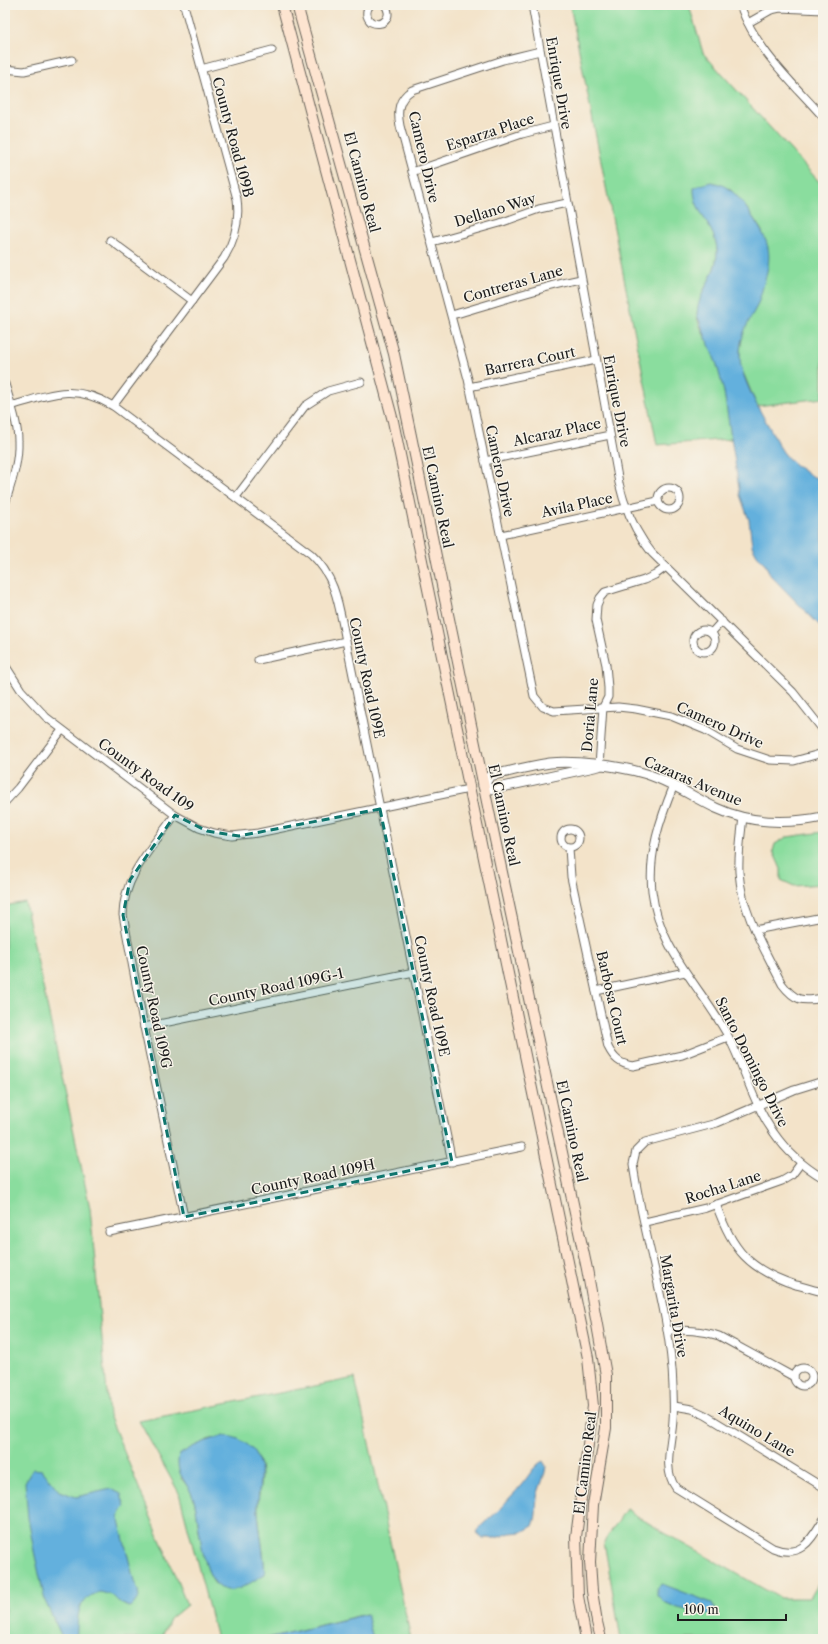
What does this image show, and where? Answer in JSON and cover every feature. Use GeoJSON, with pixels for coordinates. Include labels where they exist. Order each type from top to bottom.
{"type":"FeatureCollection","features":[{"type":"Feature","properties":{"kind":"main road","name":"El Camino Real"},"geometry":{"type":"LineString","coordinates":[[282,5],[393,421],[588,1358],[594,1406],[579,1505],[576,1544],[578,1596],[586,1639]]}},
{"type":"Feature","properties":{"kind":"main road","name":"El Camino Real"},"geometry":{"type":"LineString","coordinates":[[297,5],[394,354],[483,786],[587,1269],[606,1375],[606,1428],[593,1505],[590,1548],[592,1591],[601,1639]]}},
{"type":"Feature","properties":{"kind":"main road"},"geometry":{"type":"LineString","coordinates":[[469,789],[483,786]]}},
{"type":"Feature","properties":{"kind":"street","name":"County Road 109B"},"geometry":{"type":"LineString","coordinates":[[113,406],[228,252],[235,235],[238,217],[237,199],[184,5]]}},
{"type":"Feature","properties":{"kind":"street"},"geometry":{"type":"LineString","coordinates":[[370,5],[367,10],[367,16],[371,22],[375,24],[382,23],[388,18],[387,5]]}},
{"type":"Feature","properties":{"kind":"street","name":"Enrique Drive"},"geometry":{"type":"LineString","coordinates":[[532,5],[610,435],[626,508],[645,544],[666,567],[793,692],[823,730]]}},
{"type":"Feature","properties":{"kind":"street"},"geometry":{"type":"LineString","coordinates":[[740,5],[748,23],[764,51],[823,117]]}},
{"type":"Feature","properties":{"kind":"street"},"geometry":{"type":"LineString","coordinates":[[748,23],[771,10],[780,8],[823,10]]}},
{"type":"Feature","properties":{"kind":"street"},"geometry":{"type":"LineString","coordinates":[[201,69],[272,50]]}},
{"type":"Feature","properties":{"kind":"street","name":"Camero Drive"},"geometry":{"type":"LineString","coordinates":[[540,51],[503,60],[423,86],[406,94],[400,104],[398,116],[452,315],[469,387],[534,696],[543,707],[554,711],[603,707],[636,709],[671,716],[705,730],[737,749],[770,760],[794,761],[823,753]]}},
{"type":"Feature","properties":{"kind":"street"},"geometry":{"type":"LineString","coordinates":[[5,70],[24,71],[72,60]]}},
{"type":"Feature","properties":{"kind":"street","name":"Esparza Place"},"geometry":{"type":"LineString","coordinates":[[412,172],[522,134],[553,126]]}},
{"type":"Feature","properties":{"kind":"street","name":"Dellano Way"},"geometry":{"type":"LineString","coordinates":[[432,242],[493,225],[539,209],[567,203]]}},
{"type":"Feature","properties":{"kind":"street"},"geometry":{"type":"LineString","coordinates":[[110,240],[192,301]]}},
{"type":"Feature","properties":{"kind":"street","name":"Contreras Lane"},"geometry":{"type":"LineString","coordinates":[[452,315],[513,298],[550,285],[581,279]]}},
{"type":"Feature","properties":{"kind":"street","name":"Barrera Court"},"geometry":{"type":"LineString","coordinates":[[469,387],[596,360]]}},
{"type":"Feature","properties":{"kind":"street"},"geometry":{"type":"LineString","coordinates":[[236,497],[305,406],[328,391],[361,382]]}},
{"type":"Feature","properties":{"kind":"street"},"geometry":{"type":"LineString","coordinates":[[5,384],[17,433],[18,449],[16,466],[5,504]]}},
{"type":"Feature","properties":{"kind":"street","name":"County Road 109E"},"geometry":{"type":"LineString","coordinates":[[11,406],[45,396],[72,392],[94,396],[113,406],[236,497],[311,554],[323,566],[333,584],[346,641],[452,1162]]}},
{"type":"Feature","properties":{"kind":"street","name":"Alcaraz Place"},"geometry":{"type":"LineString","coordinates":[[485,460],[610,435]]}},
{"type":"Feature","properties":{"kind":"street","name":"Avila Place"},"geometry":{"type":"LineString","coordinates":[[501,535],[658,501]]}},
{"type":"Feature","properties":{"kind":"street","name":"Doria Lane"},"geometry":{"type":"LineString","coordinates":[[599,766],[603,707],[608,697],[606,665],[596,620],[596,612],[600,598],[605,592],[644,580],[656,575],[666,567]]}},
{"type":"Feature","properties":{"kind":"street"},"geometry":{"type":"LineString","coordinates":[[712,632],[722,621]]}},
{"type":"Feature","properties":{"kind":"street"},"geometry":{"type":"LineString","coordinates":[[258,660],[346,641]]}},
{"type":"Feature","properties":{"kind":"street","name":"County Road 109"},"geometry":{"type":"LineString","coordinates":[[5,665],[13,679],[28,699],[46,717],[175,815],[207,831],[224,835],[240,836],[380,809],[469,789]]}},
{"type":"Feature","properties":{"kind":"street"},"geometry":{"type":"LineString","coordinates":[[5,802],[18,788],[62,730]]}},
{"type":"Feature","properties":{"kind":"street","name":"Cazaras Avenue"},"geometry":{"type":"LineString","coordinates":[[599,766],[492,789],[483,786],[490,776],[548,763],[579,763],[626,769],[644,773],[674,785],[717,809],[743,817],[771,822],[789,822],[823,817]]}},
{"type":"Feature","properties":{"kind":"street","name":"Santo Domingo Drive"},"geometry":{"type":"LineString","coordinates":[[674,785],[660,821],[653,850],[651,878],[658,919],[672,951],[685,972],[699,990],[728,1037],[736,1052],[758,1107],[775,1135],[801,1163],[823,1178]]}},
{"type":"Feature","properties":{"kind":"street","name":"County Road 109G"},"geometry":{"type":"LineString","coordinates":[[175,815],[134,872],[124,899],[124,923],[184,1217]]}},
{"type":"Feature","properties":{"kind":"street"},"geometry":{"type":"LineString","coordinates":[[743,817],[739,871],[744,902],[755,930],[782,984],[789,993],[795,998],[801,1000],[823,998]]}},
{"type":"Feature","properties":{"kind":"street","name":"Barbosa Court"},"geometry":{"type":"LineString","coordinates":[[569,848],[572,877],[608,1047],[616,1059],[626,1065],[633,1066],[682,1055],[728,1037]]}},
{"type":"Feature","properties":{"kind":"street"},"geometry":{"type":"LineString","coordinates":[[755,930],[823,917]]}},
{"type":"Feature","properties":{"kind":"street","name":"County Road 109G-1"},"geometry":{"type":"LineString","coordinates":[[144,1027],[414,972]]}},
{"type":"Feature","properties":{"kind":"street"},"geometry":{"type":"LineString","coordinates":[[596,991],[685,972]]}},
{"type":"Feature","properties":{"kind":"street","name":"Margarita Drive"},"geometry":{"type":"LineString","coordinates":[[823,1081],[794,1090],[758,1107],[717,1123],[645,1142],[636,1151],[634,1164],[667,1330],[673,1376],[674,1406],[669,1464],[670,1478],[676,1488],[780,1551],[789,1552],[802,1548],[812,1538],[823,1520]]}},
{"type":"Feature","properties":{"kind":"street","name":"County Road 109H"},"geometry":{"type":"LineString","coordinates":[[109,1232],[522,1147]]}},
{"type":"Feature","properties":{"kind":"street","name":"Rocha Lane"},"geometry":{"type":"LineString","coordinates":[[645,1222],[690,1212],[716,1204],[788,1178],[801,1163]]}},
{"type":"Feature","properties":{"kind":"street"},"geometry":{"type":"LineString","coordinates":[[716,1204],[727,1234],[744,1257],[755,1266],[785,1281],[823,1292]]}},
{"type":"Feature","properties":{"kind":"street"},"geometry":{"type":"LineString","coordinates":[[667,1330],[706,1332],[718,1336],[794,1377]]}},
{"type":"Feature","properties":{"kind":"street","name":"Aquino Lane"},"geometry":{"type":"LineString","coordinates":[[674,1406],[692,1409],[705,1415],[823,1487]]}},
{"type":"Feature","properties":{"kind":"highlighted area"},"geometry":{"type":"Polygon","coordinates":[[[380,809],[452,1162],[184,1217],[123,915],[130,880],[175,815],[207,831],[239,836],[380,809]]]}},
{"type":"Feature","properties":{"kind":"green space"},"geometry":{"type":"Polygon","coordinates":[[[570,5],[689,5],[703,53],[823,186],[823,398],[757,406],[740,365],[740,351],[747,322],[757,305],[762,231],[748,210],[729,188],[696,202],[713,232],[717,251],[713,272],[700,299],[697,316],[720,373],[726,401],[731,439],[657,445],[570,5]]]}},
{"type":"Feature","properties":{"kind":"green space"},"geometry":{"type":"Polygon","coordinates":[[[823,832],[823,884],[794,886],[781,880],[781,869],[773,851],[775,844],[787,837],[823,832]]]}},
{"type":"Feature","properties":{"kind":"green space"},"geometry":{"type":"Polygon","coordinates":[[[25,902],[90,1208],[109,1415],[187,1605],[170,1619],[161,1639],[5,1639],[5,906],[25,902]]]}},
{"type":"Feature","properties":{"kind":"green space"},"geometry":{"type":"Polygon","coordinates":[[[355,1378],[411,1639],[373,1639],[366,1614],[264,1639],[217,1639],[179,1493],[139,1421],[355,1378]],[[224,1436],[207,1440],[181,1478],[189,1488],[194,1499],[199,1531],[208,1570],[214,1583],[224,1589],[265,1574],[258,1513],[261,1478],[259,1462],[245,1444],[238,1439],[224,1436]]]}},
{"type":"Feature","properties":{"kind":"green space"},"geometry":{"type":"Polygon","coordinates":[[[626,1509],[663,1532],[780,1598],[810,1598],[823,1576],[823,1639],[621,1639],[604,1542],[626,1509]]]}},
{"type":"Feature","properties":{"kind":"water"},"geometry":{"type":"Polygon","coordinates":[[[711,182],[724,186],[738,197],[756,222],[768,246],[769,262],[767,272],[758,303],[742,339],[740,351],[741,364],[754,400],[783,452],[800,468],[813,477],[823,481],[823,629],[771,576],[765,564],[757,555],[752,546],[749,520],[740,495],[724,392],[717,365],[697,315],[700,299],[714,268],[717,251],[713,235],[697,205],[694,188],[711,182]]]}},
{"type":"Feature","properties":{"kind":"water"},"geometry":{"type":"Polygon","coordinates":[[[224,1436],[239,1439],[251,1448],[256,1455],[260,1471],[258,1513],[265,1574],[237,1589],[225,1589],[215,1583],[209,1571],[204,1556],[194,1500],[180,1474],[178,1462],[179,1455],[190,1448],[206,1441],[224,1436]]]}},
{"type":"Feature","properties":{"kind":"water"},"geometry":{"type":"Polygon","coordinates":[[[543,1461],[546,1466],[538,1493],[533,1526],[522,1532],[510,1533],[496,1538],[483,1538],[476,1532],[499,1510],[534,1468],[543,1461]]]}},
{"type":"Feature","properties":{"kind":"water"},"geometry":{"type":"Polygon","coordinates":[[[33,1469],[42,1470],[59,1491],[76,1497],[111,1489],[121,1494],[125,1506],[120,1514],[119,1520],[139,1597],[133,1605],[129,1607],[120,1603],[112,1595],[100,1592],[92,1595],[86,1600],[79,1610],[76,1639],[63,1639],[45,1601],[28,1518],[25,1482],[33,1469]]]}},
{"type":"Feature","properties":{"kind":"water"},"geometry":{"type":"Polygon","coordinates":[[[662,1584],[712,1603],[716,1612],[707,1615],[678,1608],[664,1602],[657,1595],[657,1588],[662,1584]]]}},
{"type":"Feature","properties":{"kind":"water"},"geometry":{"type":"Polygon","coordinates":[[[367,1614],[373,1639],[264,1639],[367,1614]]]}}]}
